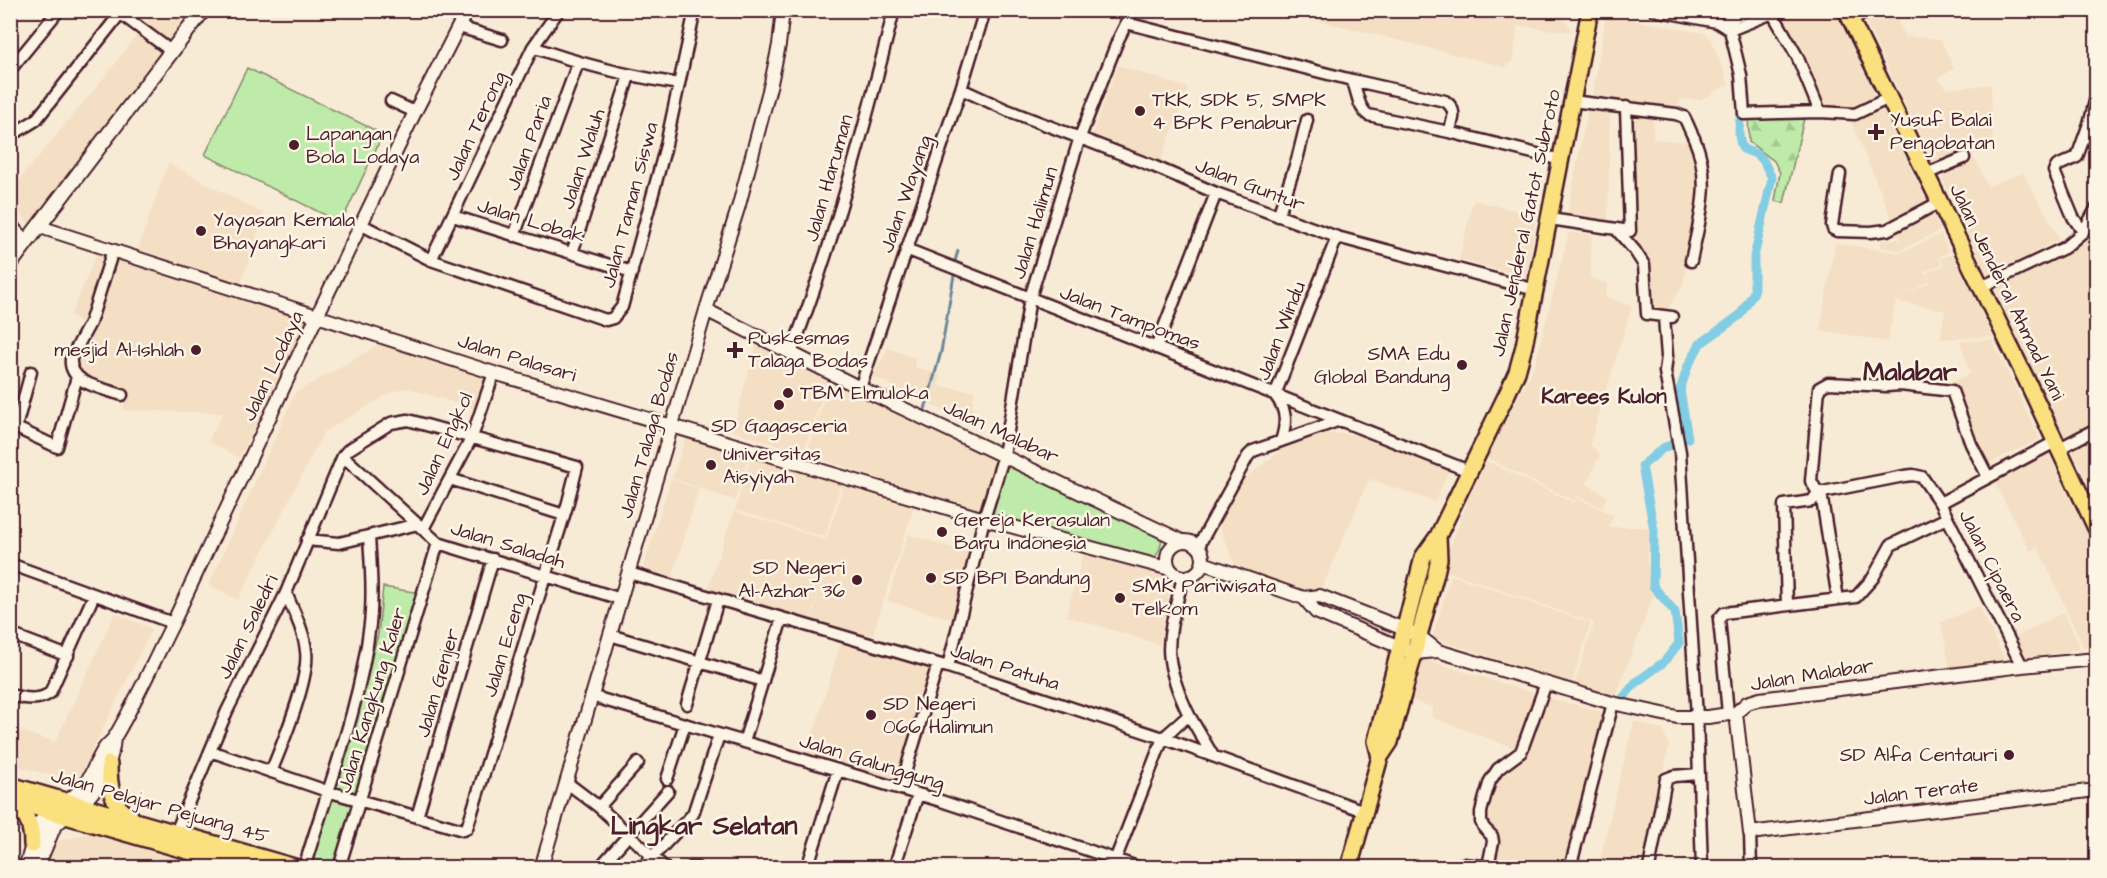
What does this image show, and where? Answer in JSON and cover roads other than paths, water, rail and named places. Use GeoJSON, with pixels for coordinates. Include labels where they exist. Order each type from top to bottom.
{"type":"FeatureCollection","features":[{"type":"Feature","properties":{"kind":"main road"},"geometry":{"type":"LineString","coordinates":[[10,264],[203,10]]}},
{"type":"Feature","properties":{"kind":"main road","name":"Jalan Jenderal Gatot Subroto"},"geometry":{"type":"LineString","coordinates":[[1407,650],[1404,629],[1423,557],[1438,536],[1517,372],[1536,290],[1590,10]]}},
{"type":"Feature","properties":{"kind":"main road","name":"Jalan Jenderal Ahmad Yani"},"geometry":{"type":"LineString","coordinates":[[1848,15],[2097,528]]}},
{"type":"Feature","properties":{"kind":"main road","name":"Jalan Jenderal Gatot Subroto"},"geometry":{"type":"LineString","coordinates":[[1348,867],[1380,757],[1376,741],[1407,650],[1419,636],[1439,559],[1438,536]]}},
{"type":"Feature","properties":{"kind":"main road"},"geometry":{"type":"LineString","coordinates":[[109,764],[111,792],[117,805],[127,815],[139,821]]}},
{"type":"Feature","properties":{"kind":"main road","name":"Jalan Pelajar Pejuang 45"},"geometry":{"type":"LineString","coordinates":[[10,785],[66,808],[247,867]]}},
{"type":"Feature","properties":{"kind":"main road"},"geometry":{"type":"LineString","coordinates":[[12,800],[23,810],[30,824],[32,845]]}},
{"type":"Feature","properties":{"kind":"main road","name":"Jalan Pelajar Pejuang 45"},"geometry":{"type":"LineString","coordinates":[[12,800],[139,821],[298,867]]}},
{"type":"Feature","properties":{"kind":"main road"},"geometry":{"type":"LineString","coordinates":[[26,867],[40,823],[66,808]]}},
{"type":"Feature","properties":{"kind":"main road"},"geometry":{"type":"LineString","coordinates":[[36,867],[50,831],[66,808]]}},
{"type":"Feature","properties":{"kind":"street"},"geometry":{"type":"LineString","coordinates":[[10,70],[59,10]]}},
{"type":"Feature","properties":{"kind":"street","name":"Jalan Lodaya"},"geometry":{"type":"LineString","coordinates":[[66,808],[88,782],[106,746],[114,738],[173,623],[317,316],[467,10]]}},
{"type":"Feature","properties":{"kind":"street","name":"Jalan Terong"},"geometry":{"type":"LineString","coordinates":[[432,260],[533,47],[559,10]]}},
{"type":"Feature","properties":{"kind":"street","name":"Jalan Taman Siswa"},"geometry":{"type":"LineString","coordinates":[[362,225],[432,260],[606,320],[614,318],[622,307],[665,149],[694,10]]}},
{"type":"Feature","properties":{"kind":"street","name":"Jalan Talaga Bodas"},"geometry":{"type":"LineString","coordinates":[[541,867],[739,205],[771,83],[783,10]]}},
{"type":"Feature","properties":{"kind":"street","name":"Jalan Haruman"},"geometry":{"type":"LineString","coordinates":[[791,353],[832,234],[894,10]]}},
{"type":"Feature","properties":{"kind":"street","name":"Jalan Wayang"},"geometry":{"type":"LineString","coordinates":[[860,387],[961,89],[985,10]]}},
{"type":"Feature","properties":{"kind":"street","name":"Jalan Halimun"},"geometry":{"type":"LineString","coordinates":[[900,789],[943,666],[1004,455],[1030,298],[1080,137],[1133,10]]}},
{"type":"Feature","properties":{"kind":"street"},"geometry":{"type":"LineString","coordinates":[[1654,10],[1726,27],[1776,12],[1820,112]]}},
{"type":"Feature","properties":{"kind":"street"},"geometry":{"type":"LineString","coordinates":[[1726,27],[1750,10]]}},
{"type":"Feature","properties":{"kind":"street"},"geometry":{"type":"LineString","coordinates":[[1848,15],[1870,10]]}},
{"type":"Feature","properties":{"kind":"street"},"geometry":{"type":"LineString","coordinates":[[14,129],[36,120],[121,11],[171,51]]}},
{"type":"Feature","properties":{"kind":"street"},"geometry":{"type":"LineString","coordinates":[[1126,23],[1445,101],[1451,105],[1455,115],[1449,132]]}},
{"type":"Feature","properties":{"kind":"street"},"geometry":{"type":"LineString","coordinates":[[459,27],[502,40]]}},
{"type":"Feature","properties":{"kind":"street"},"geometry":{"type":"LineString","coordinates":[[1726,27],[1741,75],[1744,114],[1820,112],[1855,114],[1889,98]]}},
{"type":"Feature","properties":{"kind":"street"},"geometry":{"type":"LineString","coordinates":[[533,47],[578,63],[629,76],[679,84]]}},
{"type":"Feature","properties":{"kind":"street","name":"Jalan Paria"},"geometry":{"type":"LineString","coordinates":[[514,236],[578,63]]}},
{"type":"Feature","properties":{"kind":"street","name":"Jalan Waluh"},"geometry":{"type":"LineString","coordinates":[[572,253],[629,76]]}},
{"type":"Feature","properties":{"kind":"street"},"geometry":{"type":"LineString","coordinates":[[1352,80],[1360,107],[1368,115],[1449,132],[1561,160]]}},
{"type":"Feature","properties":{"kind":"street","name":"Jalan Guntur"},"geometry":{"type":"LineString","coordinates":[[961,89],[1007,110],[1080,137],[1216,193],[1337,237],[1536,290]]}},
{"type":"Feature","properties":{"kind":"street"},"geometry":{"type":"LineString","coordinates":[[2083,232],[2073,217],[2054,171],[2057,166],[2078,157],[2097,97]]}},
{"type":"Feature","properties":{"kind":"street"},"geometry":{"type":"LineString","coordinates":[[391,101],[415,112]]}},
{"type":"Feature","properties":{"kind":"street"},"geometry":{"type":"LineString","coordinates":[[1572,101],[1684,117],[1700,153],[1705,179],[1691,261]]}},
{"type":"Feature","properties":{"kind":"street"},"geometry":{"type":"LineString","coordinates":[[1550,219],[1630,231],[1626,107]]}},
{"type":"Feature","properties":{"kind":"street"},"geometry":{"type":"LineString","coordinates":[[1278,216],[1297,160],[1307,120]]}},
{"type":"Feature","properties":{"kind":"street"},"geometry":{"type":"LineString","coordinates":[[1926,174],[1964,158]]}},
{"type":"Feature","properties":{"kind":"street"},"geometry":{"type":"LineString","coordinates":[[1840,174],[1832,225],[1837,231],[1887,230],[1940,202]]}},
{"type":"Feature","properties":{"kind":"street"},"geometry":{"type":"LineString","coordinates":[[1156,348],[1216,193]]}},
{"type":"Feature","properties":{"kind":"street"},"geometry":{"type":"LineString","coordinates":[[1981,287],[2064,248],[2093,224],[2097,209]]}},
{"type":"Feature","properties":{"kind":"street","name":"Jalan Lobak"},"geometry":{"type":"LineString","coordinates":[[453,216],[632,272]]}},
{"type":"Feature","properties":{"kind":"street"},"geometry":{"type":"LineString","coordinates":[[10,224],[28,242]]}},
{"type":"Feature","properties":{"kind":"street","name":"Jalan Palasari"},"geometry":{"type":"LineString","coordinates":[[40,227],[494,373],[984,519]]}},
{"type":"Feature","properties":{"kind":"street"},"geometry":{"type":"LineString","coordinates":[[1616,229],[1644,265],[1647,314],[1668,317],[1665,372],[1680,452],[1697,717],[1702,867]]}},
{"type":"Feature","properties":{"kind":"street","name":"Jalan Windu"},"geometry":{"type":"LineString","coordinates":[[1281,441],[1286,427],[1285,412],[1275,395],[1337,237]]}},
{"type":"Feature","properties":{"kind":"street","name":"Jalan Tampomas"},"geometry":{"type":"LineString","coordinates":[[906,249],[1469,471]]}},
{"type":"Feature","properties":{"kind":"street"},"geometry":{"type":"LineString","coordinates":[[113,250],[90,323],[71,358],[71,365],[77,377],[83,381],[122,395]]}},
{"type":"Feature","properties":{"kind":"street","name":"Jalan Malabar"},"geometry":{"type":"LineString","coordinates":[[706,310],[860,387],[1182,541]]}},
{"type":"Feature","properties":{"kind":"street"},"geometry":{"type":"LineString","coordinates":[[31,372],[13,426],[57,447],[77,377]]}},
{"type":"Feature","properties":{"kind":"street","name":"Jalan Engkol"},"geometry":{"type":"LineString","coordinates":[[420,527],[450,479],[472,437],[494,373]]}},
{"type":"Feature","properties":{"kind":"street"},"geometry":{"type":"LineString","coordinates":[[1838,599],[1820,493],[1811,481],[1819,388],[1828,383],[1910,385],[1952,391],[1971,444],[1988,477]]}},
{"type":"Feature","properties":{"kind":"street"},"geometry":{"type":"LineString","coordinates":[[343,456],[348,450],[396,421],[408,420],[472,437]]}},
{"type":"Feature","properties":{"kind":"street"},"geometry":{"type":"LineString","coordinates":[[1198,547],[1248,456],[1253,451],[1340,420]]}},
{"type":"Feature","properties":{"kind":"street","name":"Jalan Cipaera"},"geometry":{"type":"LineString","coordinates":[[2022,666],[1940,503],[1988,477],[2056,445],[2097,429]]}},
{"type":"Feature","properties":{"kind":"street","name":"Jalan Eceng"},"geometry":{"type":"LineString","coordinates":[[417,817],[463,830],[470,825],[577,467],[510,450],[472,437]]}},
{"type":"Feature","properties":{"kind":"street","name":"Jalan Saladah"},"geometry":{"type":"LineString","coordinates":[[343,456],[438,543],[621,599]]}},
{"type":"Feature","properties":{"kind":"street","name":"Jalan Saledri"},"geometry":{"type":"LineString","coordinates":[[176,832],[226,711],[286,593],[343,456]]}},
{"type":"Feature","properties":{"kind":"street"},"geometry":{"type":"LineString","coordinates":[[1787,605],[1783,507],[1786,504],[1812,501],[1820,493],[1913,475],[1922,477],[1940,503]]}},
{"type":"Feature","properties":{"kind":"street"},"geometry":{"type":"LineString","coordinates":[[450,479],[564,515]]}},
{"type":"Feature","properties":{"kind":"street"},"geometry":{"type":"LineString","coordinates":[[1751,867],[1750,833],[1719,619],[1721,615],[1856,597],[1873,578],[1888,549],[1896,542],[1947,518]]}},
{"type":"Feature","properties":{"kind":"street"},"geometry":{"type":"LineString","coordinates":[[984,519],[1170,569],[1183,577],[1194,575],[1201,568],[1203,554],[1191,542],[1182,541],[1173,546],[1168,554],[1170,569]]}},
{"type":"Feature","properties":{"kind":"street"},"geometry":{"type":"LineString","coordinates":[[307,540],[339,543],[420,527]]}},
{"type":"Feature","properties":{"kind":"street"},"geometry":{"type":"LineString","coordinates":[[304,867],[354,709],[370,626],[372,588],[369,537]]}},
{"type":"Feature","properties":{"kind":"street","name":"Jalan Kangkung Kaler"},"geometry":{"type":"LineString","coordinates":[[339,867],[438,543]]}},
{"type":"Feature","properties":{"kind":"street","name":"Jalan Genjer"},"geometry":{"type":"LineString","coordinates":[[417,817],[493,559]]}},
{"type":"Feature","properties":{"kind":"street","name":"Jalan Malabar"},"geometry":{"type":"LineString","coordinates":[[1203,563],[1304,598],[1320,596],[1404,629],[1419,636],[1438,651]]}},
{"type":"Feature","properties":{"kind":"street"},"geometry":{"type":"LineString","coordinates":[[10,564],[173,623]]}},
{"type":"Feature","properties":{"kind":"street","name":"Jalan Patuha"},"geometry":{"type":"LineString","coordinates":[[629,573],[943,666],[1163,738],[1364,811]]}},
{"type":"Feature","properties":{"kind":"street"},"geometry":{"type":"LineString","coordinates":[[1183,577],[1168,636],[1169,668],[1189,714],[1213,756]]}},
{"type":"Feature","properties":{"kind":"street"},"geometry":{"type":"LineString","coordinates":[[271,772],[289,726],[307,658],[304,638],[286,593]]}},
{"type":"Feature","properties":{"kind":"street"},"geometry":{"type":"LineString","coordinates":[[10,694],[25,699],[43,698],[48,695],[68,656],[94,595]]}},
{"type":"Feature","properties":{"kind":"street","name":"Jalan Malabar"},"geometry":{"type":"LineString","coordinates":[[1304,598],[1316,612],[1407,650],[1438,651],[1634,709],[1677,717],[1708,717],[1732,713],[1747,703],[1760,699],[2022,666],[2097,659]]}},
{"type":"Feature","properties":{"kind":"street"},"geometry":{"type":"LineString","coordinates":[[687,704],[718,600]]}},
{"type":"Feature","properties":{"kind":"street"},"geometry":{"type":"LineString","coordinates":[[744,742],[782,618]]}},
{"type":"Feature","properties":{"kind":"street"},"geometry":{"type":"LineString","coordinates":[[10,634],[68,656]]}},
{"type":"Feature","properties":{"kind":"street"},"geometry":{"type":"LineString","coordinates":[[610,635],[763,681]]}},
{"type":"Feature","properties":{"kind":"street"},"geometry":{"type":"LineString","coordinates":[[1459,867],[1463,864],[1491,867],[1492,836],[1481,822],[1485,797],[1490,781],[1498,769],[1521,752],[1546,683]]}},
{"type":"Feature","properties":{"kind":"street","name":"Jalan Galunggung"},"geometry":{"type":"LineString","coordinates":[[591,696],[918,794],[1114,862],[1141,867]]}},
{"type":"Feature","properties":{"kind":"street"},"geometry":{"type":"LineString","coordinates":[[1570,867],[1613,703]]}},
{"type":"Feature","properties":{"kind":"street"},"geometry":{"type":"LineString","coordinates":[[1114,862],[1163,738],[1189,714]]}},
{"type":"Feature","properties":{"kind":"street"},"geometry":{"type":"LineString","coordinates":[[667,779],[685,724]]}},
{"type":"Feature","properties":{"kind":"street"},"geometry":{"type":"LineString","coordinates":[[642,867],[693,814],[719,735]]}},
{"type":"Feature","properties":{"kind":"street","name":"Jalan Lodaya"},"geometry":{"type":"LineString","coordinates":[[66,808],[96,790],[113,753],[114,738]]}},
{"type":"Feature","properties":{"kind":"street"},"geometry":{"type":"LineString","coordinates":[[210,751],[327,791],[417,817]]}},
{"type":"Feature","properties":{"kind":"street"},"geometry":{"type":"LineString","coordinates":[[599,807],[638,763]]}},
{"type":"Feature","properties":{"kind":"street"},"geometry":{"type":"LineString","coordinates":[[807,867],[838,770]]}},
{"type":"Feature","properties":{"kind":"street"},"geometry":{"type":"LineString","coordinates":[[1649,867],[1666,779],[1674,776],[1700,774]]}},
{"type":"Feature","properties":{"kind":"street"},"geometry":{"type":"LineString","coordinates":[[566,782],[599,807],[665,867]]}},
{"type":"Feature","properties":{"kind":"street","name":"Jalan Terate"},"geometry":{"type":"LineString","coordinates":[[1750,833],[2097,790]]}},
{"type":"Feature","properties":{"kind":"street"},"geometry":{"type":"LineString","coordinates":[[599,867],[669,791]]}},
{"type":"Feature","properties":{"kind":"street"},"geometry":{"type":"LineString","coordinates":[[894,867],[918,794]]}},
{"type":"Feature","properties":{"kind":"street"},"geometry":{"type":"LineString","coordinates":[[691,867],[697,867]]}},
{"type":"Feature","properties":{"kind":"waterway"},"geometry":{"type":"LineString","coordinates":[[1616,707],[1635,683],[1664,662],[1679,643],[1675,612],[1653,586],[1654,530],[1642,466],[1663,448],[1688,438],[1680,390],[1688,366],[1700,344],[1740,315],[1754,292],[1754,257],[1772,178],[1763,160],[1756,154],[1743,149],[1739,133],[1742,106]]}},
{"type":"Feature","properties":{"kind":"waterway"},"geometry":{"type":"LineString","coordinates":[[955,261],[958,251]]}},
{"type":"Feature","properties":{"kind":"waterway"},"geometry":{"type":"LineString","coordinates":[[924,413],[941,352],[954,275]]}},
{"type":"Feature","properties":{"kind":"place","name":"TKK, SDK 5, SMPK 4 BPK Penabur"},"geometry":{"type":"Point","coordinates":[1140,111]}},
{"type":"Feature","properties":{"kind":"place","name":"Yusuf Balai Pengobatan"},"geometry":{"type":"Point","coordinates":[1876,132]}},
{"type":"Feature","properties":{"kind":"place","name":"Lapangan Bola Lodaya"},"geometry":{"type":"Point","coordinates":[294,145]}},
{"type":"Feature","properties":{"kind":"place","name":"Yayasan Kemala Bhayangkari"},"geometry":{"type":"Point","coordinates":[201,231]}},
{"type":"Feature","properties":{"kind":"place","name":"mesjid Al-Ishlah"},"geometry":{"type":"Point","coordinates":[196,350]}},
{"type":"Feature","properties":{"kind":"place","name":"Puskesmas Talaga Bodas"},"geometry":{"type":"Point","coordinates":[735,350]}},
{"type":"Feature","properties":{"kind":"place","name":"SMA Edu Global Bandung"},"geometry":{"type":"Point","coordinates":[1462,365]}},
{"type":"Feature","properties":{"kind":"place","name":"TBM Elmuloka"},"geometry":{"type":"Point","coordinates":[788,393]}},
{"type":"Feature","properties":{"kind":"place","name":"SD Gagasceria"},"geometry":{"type":"Point","coordinates":[779,405]}},
{"type":"Feature","properties":{"kind":"place","name":"Universitas Aisyiyah"},"geometry":{"type":"Point","coordinates":[711,465]}},
{"type":"Feature","properties":{"kind":"place","name":"Gereja Kerasulan Baru Indonesia"},"geometry":{"type":"Point","coordinates":[942,532]}},
{"type":"Feature","properties":{"kind":"place","name":"SD BPI Bandung"},"geometry":{"type":"Point","coordinates":[931,578]}},
{"type":"Feature","properties":{"kind":"place","name":"SD Negeri Al-Azhar 36"},"geometry":{"type":"Point","coordinates":[857,580]}},
{"type":"Feature","properties":{"kind":"place","name":"SMK Pariwisata Telkom"},"geometry":{"type":"Point","coordinates":[1120,598]}},
{"type":"Feature","properties":{"kind":"place","name":"SD Negeri 066 Halimun"},"geometry":{"type":"Point","coordinates":[871,715]}},
{"type":"Feature","properties":{"kind":"place","name":"SD Alfa Centauri"},"geometry":{"type":"Point","coordinates":[2009,755]}},
{"type":"Feature","properties":{"kind":"district","name":"Malabar"},"geometry":{"type":"Point","coordinates":[1910,372]}},
{"type":"Feature","properties":{"kind":"district","name":"Karees Kulon"},"geometry":{"type":"Point","coordinates":[1604,396]}},
{"type":"Feature","properties":{"kind":"district","name":"Lingkar Selatan"},"geometry":{"type":"Point","coordinates":[704,826]}}]}
